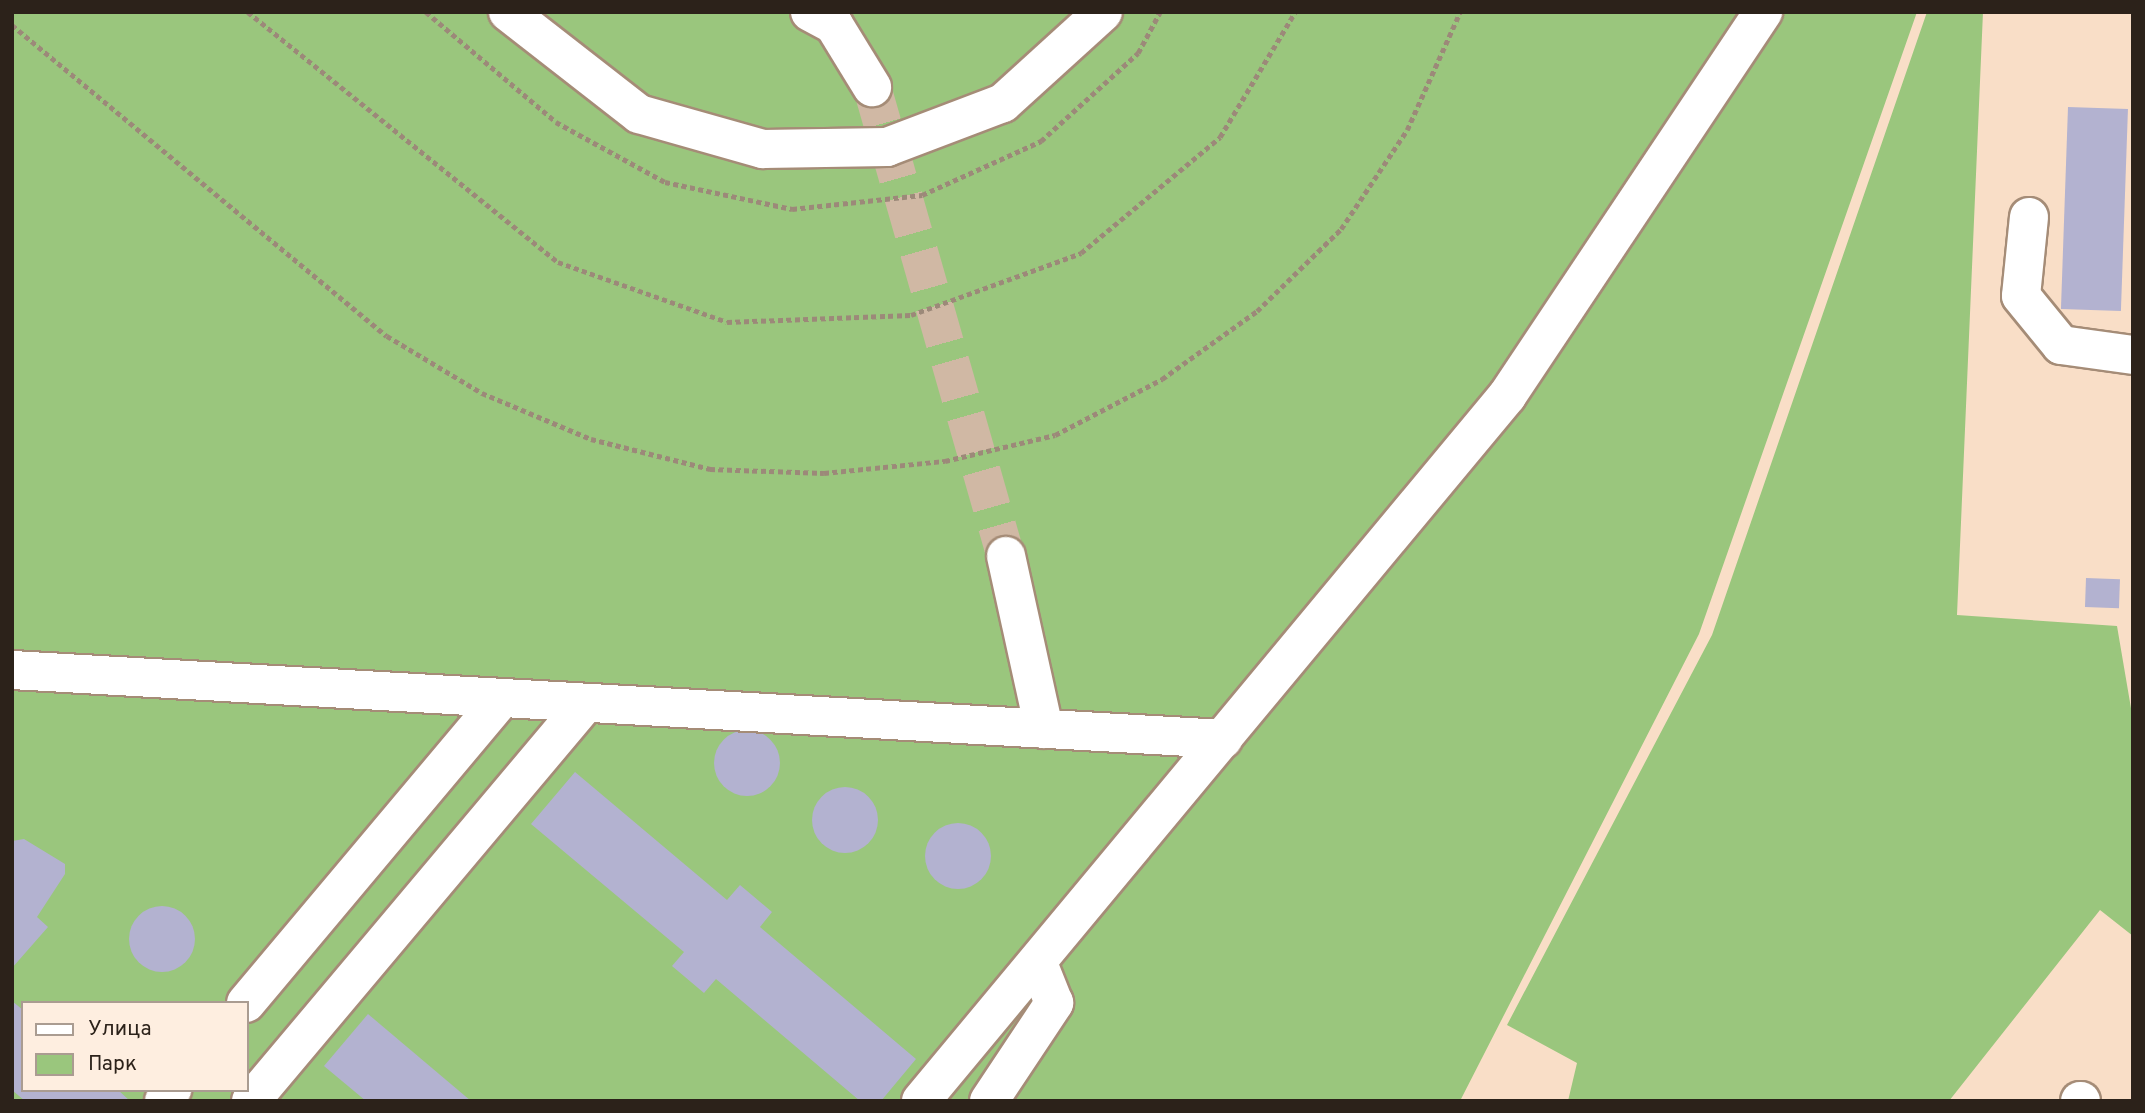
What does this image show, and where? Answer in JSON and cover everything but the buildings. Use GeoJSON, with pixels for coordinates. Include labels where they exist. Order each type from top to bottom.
{"type":"FeatureCollection","features":[{"type":"Feature","properties":{"kind":"lane"},"geometry":{"type":"LineString","coordinates":[[508,12],[639,114],[763,149],[887,147],[1003,103],[1103,12]]}},
{"type":"Feature","properties":{"kind":"lane"},"geometry":{"type":"LineString","coordinates":[[810,12],[834,25],[872,87]]}},
{"type":"Feature","properties":{"kind":"lane"},"geometry":{"type":"LineString","coordinates":[[921,1101],[1507,396],[1763,12]]}},
{"type":"Feature","properties":{"kind":"lane"},"geometry":{"type":"LineString","coordinates":[[2028,217],[2021,296],[2061,345],[2133,355]]}},
{"type":"Feature","properties":{"kind":"lane"},"geometry":{"type":"LineString","coordinates":[[1006,556],[1044,729]]}},
{"type":"Feature","properties":{"kind":"lane"},"geometry":{"type":"LineString","coordinates":[[12,670],[584,705],[1223,739]]}},
{"type":"Feature","properties":{"kind":"lane"},"geometry":{"type":"LineString","coordinates":[[248,1001],[502,698]]}},
{"type":"Feature","properties":{"kind":"lane"},"geometry":{"type":"LineString","coordinates":[[251,1101],[584,705]]}},
{"type":"Feature","properties":{"kind":"lane"},"geometry":{"type":"LineString","coordinates":[[989,1101],[1054,1003],[1038,962]]}},
{"type":"Feature","properties":{"kind":"path"},"geometry":{"type":"LineString","coordinates":[[248,12],[558,262],[727,322],[911,315],[1081,253],[1220,138],[1295,12]]}},
{"type":"Feature","properties":{"kind":"path"},"geometry":{"type":"LineString","coordinates":[[12,24],[387,336],[482,393],[591,439],[710,468],[824,473],[945,461],[1055,435],[1162,379],[1257,311],[1341,229],[1407,130],[1460,12]]}},
{"type":"Feature","properties":{"kind":"green space"},"geometry":{"type":"Polygon","coordinates":[[[12,12],[1917,12],[1699,634],[1460,1101],[12,1101],[12,12]]]}},
{"type":"Feature","properties":{"kind":"green space"},"geometry":{"type":"Polygon","coordinates":[[[1927,12],[1983,12],[1957,615],[2117,626],[2133,720],[2133,936],[2100,910],[1949,1101],[1568,1101],[1577,1063],[1507,1025],[1712,635],[1927,12]]]}},
{"type":"Feature","properties":{"kind":"tunnel"},"geometry":{"type":"LineString","coordinates":[[872,87],[1006,556]]}}]}
